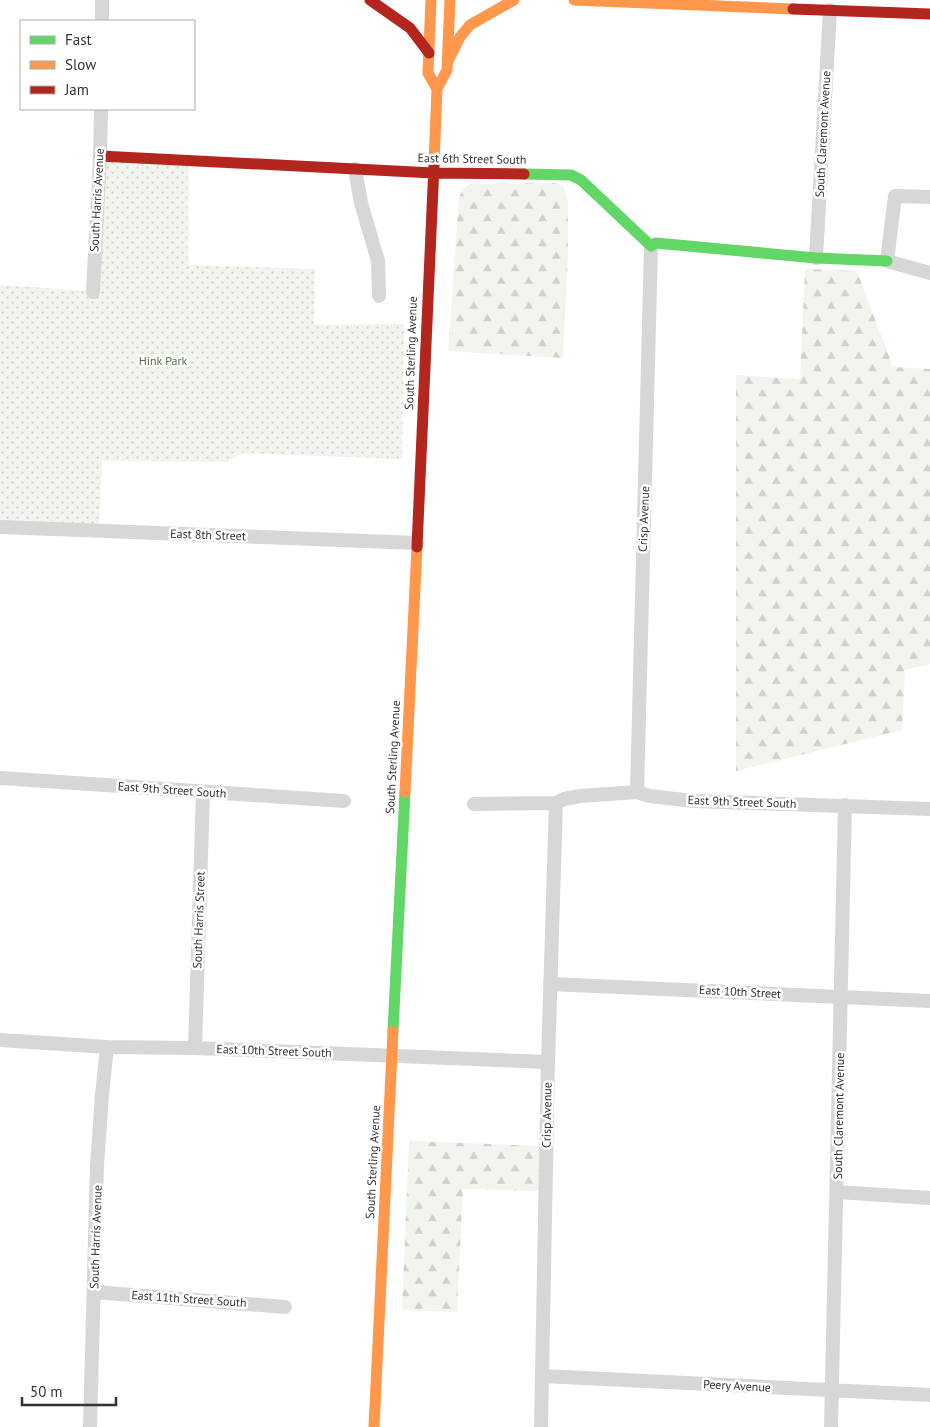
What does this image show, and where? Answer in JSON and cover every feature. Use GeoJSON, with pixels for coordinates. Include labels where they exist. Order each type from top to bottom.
{"type":"FeatureCollection","features":[{"type":"Feature","properties":{"kind":"main road"},"geometry":{"type":"LineString","coordinates":[[370,0],[410,28],[429,53]]}},
{"type":"Feature","properties":{"kind":"main road","name":"South Sterling Avenue"},"geometry":{"type":"LineString","coordinates":[[431,0],[428,73],[437,89]]}},
{"type":"Feature","properties":{"kind":"main road","name":"South Sterling Avenue"},"geometry":{"type":"LineString","coordinates":[[374,1427],[437,89],[447,70],[450,0]]}},
{"type":"Feature","properties":{"kind":"main road"},"geometry":{"type":"LineString","coordinates":[[448,61],[460,37],[470,25],[514,0]]}},
{"type":"Feature","properties":{"kind":"main road"},"geometry":{"type":"LineString","coordinates":[[574,0],[930,14]]}},
{"type":"Feature","properties":{"kind":"main road","name":"East 6th Street South"},"geometry":{"type":"LineString","coordinates":[[100,156],[433,173],[571,175],[581,180],[651,246]]}},
{"type":"Feature","properties":{"kind":"main road"},"geometry":{"type":"LineString","coordinates":[[651,246],[656,243],[816,258],[887,261]]}},
{"type":"Feature","properties":{"kind":"street"},"geometry":{"type":"LineString","coordinates":[[102,0],[102,20]]}},
{"type":"Feature","properties":{"kind":"street","name":"South Claremont Avenue"},"geometry":{"type":"LineString","coordinates":[[816,258],[830,10]]}},
{"type":"Feature","properties":{"kind":"street","name":"South Harris Avenue"},"geometry":{"type":"LineString","coordinates":[[93,292],[101,110]]}},
{"type":"Feature","properties":{"kind":"street"},"geometry":{"type":"LineString","coordinates":[[355,169],[361,203],[378,261],[379,296]]}},
{"type":"Feature","properties":{"kind":"street"},"geometry":{"type":"LineString","coordinates":[[930,197],[895,196],[887,261],[930,272]]}},
{"type":"Feature","properties":{"kind":"street","name":"Crisp Avenue"},"geometry":{"type":"LineString","coordinates":[[637,792],[651,246]]}},
{"type":"Feature","properties":{"kind":"street","name":"East 8th Street"},"geometry":{"type":"LineString","coordinates":[[0,527],[417,543]]}},
{"type":"Feature","properties":{"kind":"street","name":"East 9th Street South"},"geometry":{"type":"LineString","coordinates":[[0,778],[344,801]]}},
{"type":"Feature","properties":{"kind":"street","name":"South Harris Street"},"geometry":{"type":"LineString","coordinates":[[195,1048],[203,792]]}},
{"type":"Feature","properties":{"kind":"street","name":"East 9th Street South"},"geometry":{"type":"LineString","coordinates":[[474,804],[556,803],[564,799],[580,796],[637,792],[649,796],[694,801],[930,809]]}},
{"type":"Feature","properties":{"kind":"street","name":"Crisp Avenue"},"geometry":{"type":"LineString","coordinates":[[541,1427],[548,1062],[556,803]]}},
{"type":"Feature","properties":{"kind":"street","name":"South Claremont Avenue"},"geometry":{"type":"LineString","coordinates":[[831,1427],[845,805]]}},
{"type":"Feature","properties":{"kind":"street","name":"East 10th Street"},"geometry":{"type":"LineString","coordinates":[[550,984],[930,1001]]}},
{"type":"Feature","properties":{"kind":"street","name":"East 10th Street South"},"geometry":{"type":"LineString","coordinates":[[0,1040],[107,1047],[195,1048],[548,1062]]}},
{"type":"Feature","properties":{"kind":"street","name":"South Harris Avenue"},"geometry":{"type":"LineString","coordinates":[[90,1427],[98,1165],[107,1047]]}},
{"type":"Feature","properties":{"kind":"street"},"geometry":{"type":"LineString","coordinates":[[837,1192],[930,1198]]}},
{"type":"Feature","properties":{"kind":"street","name":"East 11th Street South"},"geometry":{"type":"LineString","coordinates":[[94,1292],[285,1307]]}},
{"type":"Feature","properties":{"kind":"street","name":"Peery Avenue"},"geometry":{"type":"LineString","coordinates":[[543,1376],[930,1396]]}},
{"type":"Feature","properties":{"kind":"green space","name":"Hink Park"},"geometry":{"type":"Polygon","coordinates":[[[100,156],[188,161],[188,265],[315,269],[314,325],[404,324],[402,459],[242,453],[228,462],[102,461],[99,530],[0,521],[0,285],[93,291],[100,156]]]}},
{"type":"Feature","properties":{"kind":"green space"},"geometry":{"type":"Polygon","coordinates":[[[554,183],[563,185],[568,201],[568,256],[563,358],[448,351],[459,197],[464,188],[470,184],[554,183]]]}},
{"type":"Feature","properties":{"kind":"green space"},"geometry":{"type":"Polygon","coordinates":[[[805,269],[857,271],[893,367],[930,369],[930,664],[905,670],[902,730],[736,771],[736,375],[800,379],[805,269]]]}},
{"type":"Feature","properties":{"kind":"green space"},"geometry":{"type":"Polygon","coordinates":[[[409,1141],[541,1146],[539,1191],[463,1189],[457,1312],[402,1310],[409,1141]]]}},
{"type":"Feature","properties":{"kind":"traffic: fast"},"geometry":{"type":"LineString","coordinates":[[524,174],[571,175],[581,180],[651,246],[656,243],[816,258],[887,261]]}},
{"type":"Feature","properties":{"kind":"traffic: fast"},"geometry":{"type":"LineString","coordinates":[[393,1031],[405,792]]}},
{"type":"Feature","properties":{"kind":"traffic: slow"},"geometry":{"type":"LineString","coordinates":[[431,0],[428,73],[437,89]]}},
{"type":"Feature","properties":{"kind":"traffic: slow"},"geometry":{"type":"LineString","coordinates":[[434,165],[437,89],[447,70],[450,0]]}},
{"type":"Feature","properties":{"kind":"traffic: slow"},"geometry":{"type":"LineString","coordinates":[[448,61],[460,37],[470,25],[514,0]]}},
{"type":"Feature","properties":{"kind":"traffic: slow"},"geometry":{"type":"LineString","coordinates":[[574,0],[793,9]]}},
{"type":"Feature","properties":{"kind":"traffic: slow"},"geometry":{"type":"LineString","coordinates":[[405,792],[417,547]]}},
{"type":"Feature","properties":{"kind":"traffic: slow"},"geometry":{"type":"LineString","coordinates":[[374,1427],[393,1031]]}},
{"type":"Feature","properties":{"kind":"traffic: jam"},"geometry":{"type":"LineString","coordinates":[[370,0],[410,28],[429,53]]}},
{"type":"Feature","properties":{"kind":"traffic: jam"},"geometry":{"type":"LineString","coordinates":[[793,9],[930,14]]}},
{"type":"Feature","properties":{"kind":"traffic: jam"},"geometry":{"type":"LineString","coordinates":[[100,156],[433,173],[524,174]]}},
{"type":"Feature","properties":{"kind":"traffic: jam"},"geometry":{"type":"LineString","coordinates":[[417,547],[434,165]]}}]}
